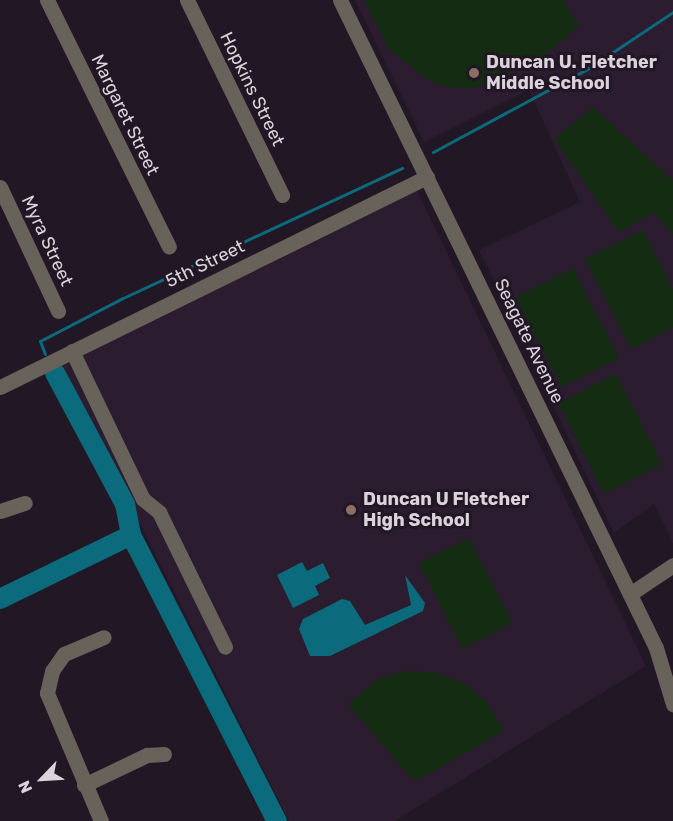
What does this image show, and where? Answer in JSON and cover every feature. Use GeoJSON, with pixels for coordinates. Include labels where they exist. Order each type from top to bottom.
{"type":"FeatureCollection","features":[{"type":"Feature","properties":{"kind":"street","name":"Margaret Street"},"geometry":{"type":"LineString","coordinates":[[47,0],[169,247]]}},
{"type":"Feature","properties":{"kind":"street","name":"Hopkins Street"},"geometry":{"type":"LineString","coordinates":[[187,0],[282,195]]}},
{"type":"Feature","properties":{"kind":"street","name":"Seagate Avenue"},"geometry":{"type":"LineString","coordinates":[[340,0],[630,594],[671,688],[673,704]]}},
{"type":"Feature","properties":{"kind":"street","name":"5th Street"},"geometry":{"type":"LineString","coordinates":[[0,387],[427,177]]}},
{"type":"Feature","properties":{"kind":"street","name":"Myra Street"},"geometry":{"type":"LineString","coordinates":[[0,187],[58,311]]}},
{"type":"Feature","properties":{"kind":"street"},"geometry":{"type":"LineString","coordinates":[[72,351],[142,499],[159,512],[225,646]]}},
{"type":"Feature","properties":{"kind":"street"},"geometry":{"type":"LineString","coordinates":[[0,511],[25,503]]}},
{"type":"Feature","properties":{"kind":"street"},"geometry":{"type":"LineString","coordinates":[[630,594],[673,565]]}},
{"type":"Feature","properties":{"kind":"street"},"geometry":{"type":"LineString","coordinates":[[101,821],[49,707],[47,682],[64,654],[104,637]]}},
{"type":"Feature","properties":{"kind":"street"},"geometry":{"type":"LineString","coordinates":[[84,785],[147,754],[164,754]]}},
{"type":"Feature","properties":{"kind":"shaded area"},"geometry":{"type":"Polygon","coordinates":[[[355,0],[673,0],[673,544],[654,504],[614,533],[479,250],[580,202],[529,90],[424,142],[355,0]]]}},
{"type":"Feature","properties":{"kind":"shaded area","name":"Duncan U Fletcher High School"},"geometry":{"type":"Polygon","coordinates":[[[417,190],[646,666],[395,821],[289,821],[58,360],[417,190]]]}},
{"type":"Feature","properties":{"kind":"green space"},"geometry":{"type":"Polygon","coordinates":[[[364,0],[563,0],[579,26],[538,61],[476,87],[453,88],[429,81],[389,49],[364,0]]]}},
{"type":"Feature","properties":{"kind":"green space"},"geometry":{"type":"Polygon","coordinates":[[[593,107],[673,181],[673,234],[654,213],[619,232],[554,139],[593,107]]]}},
{"type":"Feature","properties":{"kind":"green space"},"geometry":{"type":"Polygon","coordinates":[[[643,230],[673,290],[673,328],[631,349],[585,259],[643,230]]]}},
{"type":"Feature","properties":{"kind":"green space"},"geometry":{"type":"Polygon","coordinates":[[[573,268],[619,358],[562,387],[516,297],[573,268]]]}},
{"type":"Feature","properties":{"kind":"green space"},"geometry":{"type":"Polygon","coordinates":[[[616,374],[662,464],[604,494],[558,404],[616,374]]]}},
{"type":"Feature","properties":{"kind":"green space"},"geometry":{"type":"Polygon","coordinates":[[[469,538],[513,624],[463,649],[419,563],[469,538]]]}},
{"type":"Feature","properties":{"kind":"green space"},"geometry":{"type":"Polygon","coordinates":[[[405,671],[433,672],[466,684],[489,705],[504,731],[418,780],[408,775],[348,704],[380,678],[405,671]]]}},
{"type":"Feature","properties":{"kind":"water"},"geometry":{"type":"Polygon","coordinates":[[[302,562],[307,571],[323,563],[330,578],[315,586],[319,595],[293,608],[277,575],[302,562]]]}},
{"type":"Feature","properties":{"kind":"water"},"geometry":{"type":"Polygon","coordinates":[[[405,575],[425,603],[423,611],[330,656],[310,656],[299,629],[303,619],[342,599],[350,601],[365,625],[411,605],[405,575]]]}},
{"type":"Feature","properties":{"kind":"waterway"},"geometry":{"type":"LineString","coordinates":[[433,152],[589,68],[673,12]]}},
{"type":"Feature","properties":{"kind":"waterway"},"geometry":{"type":"LineString","coordinates":[[45,354],[40,341],[123,298],[402,168]]}},
{"type":"Feature","properties":{"kind":"waterway"},"geometry":{"type":"LineString","coordinates":[[55,373],[125,504],[131,535]]}},
{"type":"Feature","properties":{"kind":"waterway"},"geometry":{"type":"LineString","coordinates":[[0,599],[131,535],[277,821]]}},
{"type":"Feature","properties":{"kind":"place","name":"Duncan U. Fletcher Middle School"},"geometry":{"type":"Point","coordinates":[474,73]}},
{"type":"Feature","properties":{"kind":"place","name":"Duncan U Fletcher High School"},"geometry":{"type":"Point","coordinates":[351,510]}}]}
